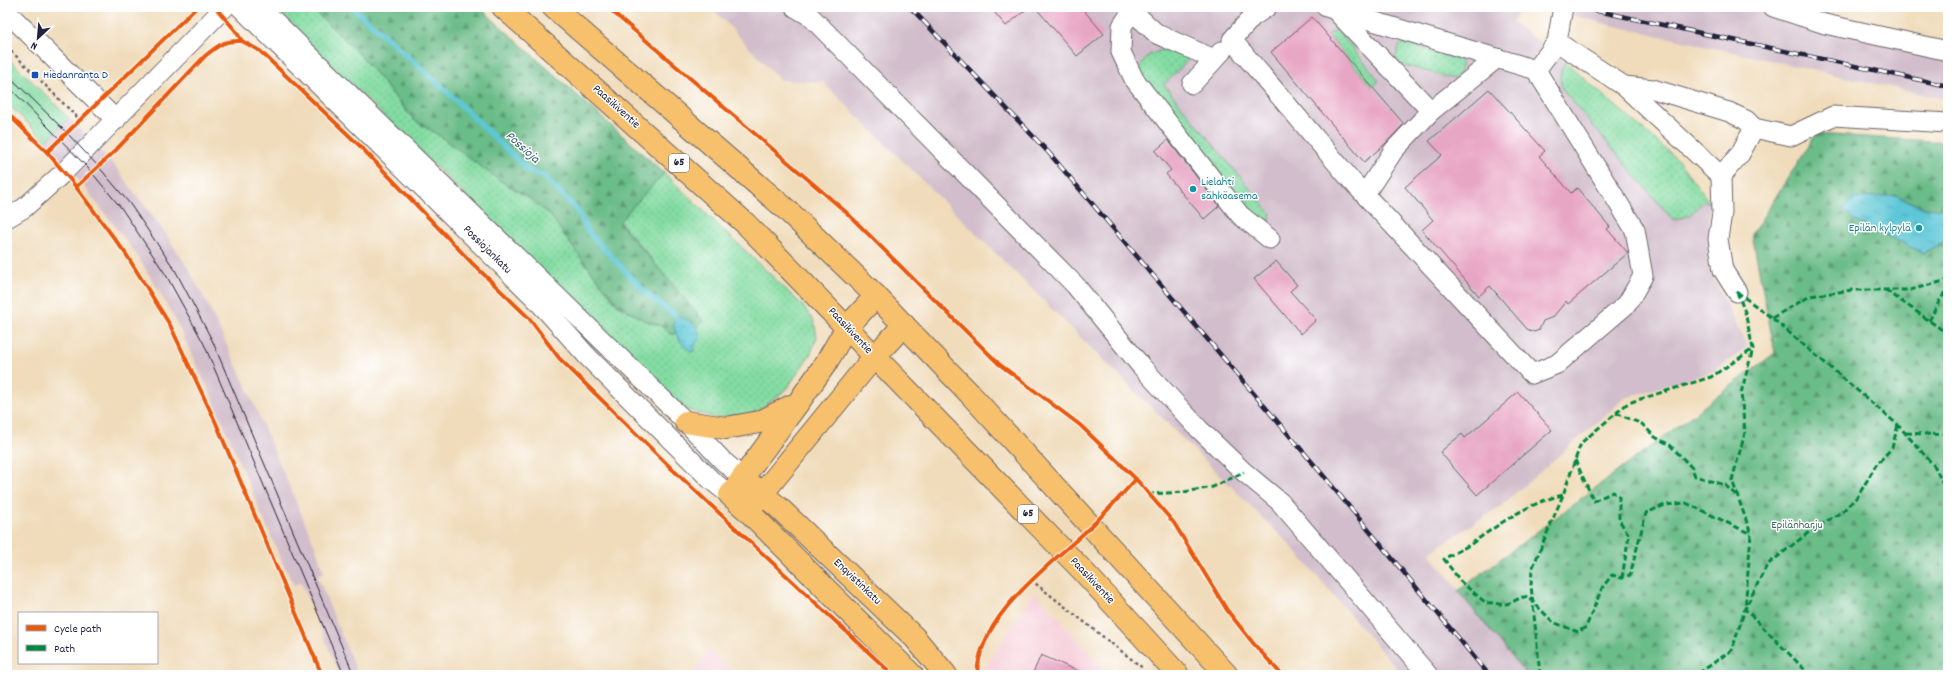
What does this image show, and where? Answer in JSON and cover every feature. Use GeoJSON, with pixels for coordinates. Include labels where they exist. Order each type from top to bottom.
{"type":"FeatureCollection","features":[{"type":"Feature","properties":{"kind":"main road","name":"Paasikiventie"},"geometry":{"type":"LineString","coordinates":[[503,7],[746,224],[1083,570],[1178,675]]}},
{"type":"Feature","properties":{"kind":"main road"},"geometry":{"type":"LineString","coordinates":[[553,7],[788,211],[876,296],[970,394],[1227,675]]}},
{"type":"Feature","properties":{"kind":"main road"},"geometry":{"type":"LineString","coordinates":[[876,296],[847,327],[826,363],[730,495],[748,511],[912,675]]}},
{"type":"Feature","properties":{"kind":"main road"},"geometry":{"type":"LineString","coordinates":[[748,511],[874,357],[904,325]]}},
{"type":"Feature","properties":{"kind":"main road"},"geometry":{"type":"LineString","coordinates":[[686,422],[726,428],[760,422],[798,402]]}},
{"type":"Feature","properties":{"kind":"main road","name":"Enqvistinkatu"},"geometry":{"type":"LineString","coordinates":[[743,478],[811,538],[914,637],[946,675]]}},
{"type":"Feature","properties":{"kind":"street"},"geometry":{"type":"LineString","coordinates":[[7,218],[24,208],[37,197],[99,137],[225,7]]}},
{"type":"Feature","properties":{"kind":"street","name":"Possiojankatu"},"geometry":{"type":"LineString","coordinates":[[240,7],[531,293],[587,356],[707,475],[730,495]]}},
{"type":"Feature","properties":{"kind":"street","name":"Possiojankatu"},"geometry":{"type":"LineString","coordinates":[[260,7],[686,422],[723,461],[743,478]]}},
{"type":"Feature","properties":{"kind":"street"},"geometry":{"type":"LineString","coordinates":[[795,7],[810,16],[1075,285],[1141,366],[1198,429],[1244,472],[1280,502],[1428,675]]}},
{"type":"Feature","properties":{"kind":"street"},"geometry":{"type":"LineString","coordinates":[[1192,84],[1252,17],[1267,7]]}},
{"type":"Feature","properties":{"kind":"street"},"geometry":{"type":"LineString","coordinates":[[1536,70],[1557,42],[1563,7]]}},
{"type":"Feature","properties":{"kind":"street"},"geometry":{"type":"LineString","coordinates":[[1773,7],[1825,24],[1948,51]]}},
{"type":"Feature","properties":{"kind":"street"},"geometry":{"type":"LineString","coordinates":[[1232,40],[1365,194],[1532,374],[1557,364],[1627,304],[1643,276],[1635,230],[1536,70],[1330,8]]}},
{"type":"Feature","properties":{"kind":"street"},"geometry":{"type":"LineString","coordinates":[[1330,8],[1431,111]]}},
{"type":"Feature","properties":{"kind":"street"},"geometry":{"type":"LineString","coordinates":[[1214,59],[1157,34],[1132,11],[1122,26],[1121,52],[1134,79],[1240,215],[1270,239]]}},
{"type":"Feature","properties":{"kind":"street"},"geometry":{"type":"LineString","coordinates":[[7,12],[116,120]]}},
{"type":"Feature","properties":{"kind":"street"},"geometry":{"type":"LineString","coordinates":[[1557,42],[1624,86],[1722,176]]}},
{"type":"Feature","properties":{"kind":"street"},"geometry":{"type":"LineString","coordinates":[[1365,194],[1394,150],[1431,111],[1497,58]]}},
{"type":"Feature","properties":{"kind":"street"},"geometry":{"type":"LineString","coordinates":[[1624,86],[1653,89],[1729,112],[1746,120],[1754,128],[1790,136],[1833,116],[1948,122]]}},
{"type":"Feature","properties":{"kind":"street"},"geometry":{"type":"LineString","coordinates":[[1737,292],[1723,270],[1718,239],[1722,213],[1722,176],[1740,154],[1754,128]]}},
{"type":"Feature","properties":{"kind":"path"},"geometry":{"type":"LineString","coordinates":[[7,47],[99,137]]}},
{"type":"Feature","properties":{"kind":"path"},"geometry":{"type":"LineString","coordinates":[[75,124],[98,102]]}},
{"type":"Feature","properties":{"kind":"path"},"geometry":{"type":"LineString","coordinates":[[1025,586],[1037,575]]}},
{"type":"Feature","properties":{"kind":"path"},"geometry":{"type":"LineString","coordinates":[[1031,580],[1145,670]]}},
{"type":"Feature","properties":{"kind":"shaded area"},"geometry":{"type":"Polygon","coordinates":[[[711,7],[1521,7],[1512,22],[1558,56],[1678,160],[1710,203],[1707,265],[1748,347],[1714,371],[1625,398],[1502,505],[1429,553],[1527,675],[1402,675],[1291,546],[823,82],[780,80],[711,7]]]}},
{"type":"Feature","properties":{"kind":"shaded area"},"geometry":{"type":"Polygon","coordinates":[[[1542,7],[1750,7],[1948,47],[1948,100],[1606,24],[1542,7]]]}},
{"type":"Feature","properties":{"kind":"shaded area"},"geometry":{"type":"Polygon","coordinates":[[[69,118],[114,165],[163,230],[188,268],[208,305],[247,388],[316,548],[324,573],[317,576],[358,675],[340,675],[301,582],[294,585],[282,562],[214,402],[177,323],[158,289],[134,251],[86,189],[46,141],[69,118]]]}},
{"type":"Feature","properties":{"kind":"shaded area"},"geometry":{"type":"Polygon","coordinates":[[[1034,591],[1110,675],[973,675],[985,668],[1034,591]]]}},
{"type":"Feature","properties":{"kind":"shaded area"},"geometry":{"type":"Polygon","coordinates":[[[709,650],[735,675],[691,675],[709,650]]]}},
{"type":"Feature","properties":{"kind":"green space"},"geometry":{"type":"Polygon","coordinates":[[[272,7],[310,7],[357,51],[414,120],[440,136],[499,180],[529,198],[551,216],[574,249],[618,305],[644,320],[661,326],[673,335],[652,259],[619,221],[664,173],[802,305],[814,321],[817,337],[810,355],[785,391],[754,413],[715,418],[684,409],[272,7]]]}},
{"type":"Feature","properties":{"kind":"green space"},"geometry":{"type":"Polygon","coordinates":[[[310,7],[479,7],[664,173],[619,222],[703,320],[695,331],[686,320],[673,335],[661,326],[644,320],[618,305],[574,249],[551,216],[529,198],[499,180],[440,136],[414,120],[357,51],[310,7]]]}},
{"type":"Feature","properties":{"kind":"green space"},"geometry":{"type":"Polygon","coordinates":[[[1335,30],[1338,31],[1378,79],[1378,82],[1372,87],[1328,35],[1335,30]]]}},
{"type":"Feature","properties":{"kind":"green space"},"geometry":{"type":"Polygon","coordinates":[[[1404,43],[1460,60],[1462,63],[1458,77],[1454,79],[1400,64],[1395,58],[1399,46],[1404,43]]]}},
{"type":"Feature","properties":{"kind":"green space"},"geometry":{"type":"Polygon","coordinates":[[[1161,50],[1185,55],[1188,60],[1164,85],[1271,214],[1269,221],[1258,217],[1242,205],[1146,86],[1138,69],[1149,55],[1161,50]]]}},
{"type":"Feature","properties":{"kind":"green space"},"geometry":{"type":"Polygon","coordinates":[[[7,57],[69,118],[46,141],[7,103],[7,57]]]}},
{"type":"Feature","properties":{"kind":"green space"},"geometry":{"type":"Polygon","coordinates":[[[1565,62],[1678,160],[1710,203],[1704,201],[1690,215],[1673,220],[1565,93],[1561,85],[1560,78],[1561,70],[1565,62]]]}},
{"type":"Feature","properties":{"kind":"green space","name":"Epilänharju"},"geometry":{"type":"Polygon","coordinates":[[[1816,134],[1948,142],[1948,208],[1925,209],[1897,195],[1923,253],[1948,239],[1948,675],[1527,675],[1458,591],[1775,353],[1752,234],[1816,134]]]}},
{"type":"Feature","properties":{"kind":"water"},"geometry":{"type":"Polygon","coordinates":[[[1897,195],[1925,209],[1948,208],[1948,239],[1923,253],[1856,221],[1843,209],[1853,199],[1897,195]]]}},
{"type":"Feature","properties":{"kind":"water"},"geometry":{"type":"Polygon","coordinates":[[[679,317],[694,324],[698,330],[700,339],[695,344],[694,351],[691,352],[676,334],[674,320],[679,317]]]}},
{"type":"Feature","properties":{"kind":"building"},"geometry":{"type":"Polygon","coordinates":[[[990,7],[1029,7],[1006,26],[990,7]]]}},
{"type":"Feature","properties":{"kind":"building"},"geometry":{"type":"Polygon","coordinates":[[[1035,7],[1081,7],[1104,34],[1077,56],[1035,7]]]}},
{"type":"Feature","properties":{"kind":"building"},"geometry":{"type":"Polygon","coordinates":[[[1312,17],[1404,124],[1385,144],[1364,162],[1271,52],[1312,17]]]}},
{"type":"Feature","properties":{"kind":"building"},"geometry":{"type":"Polygon","coordinates":[[[1489,89],[1545,151],[1539,156],[1571,193],[1577,188],[1610,227],[1607,229],[1628,253],[1568,304],[1566,301],[1553,317],[1543,321],[1539,330],[1534,332],[1527,329],[1490,286],[1479,296],[1422,230],[1433,220],[1405,187],[1442,155],[1429,141],[1489,89]]]}},
{"type":"Feature","properties":{"kind":"building","name":"Lielahti sähköasema"},"geometry":{"type":"Polygon","coordinates":[[[1168,140],[1219,206],[1204,219],[1166,174],[1171,170],[1155,151],[1168,140]]]}},
{"type":"Feature","properties":{"kind":"building"},"geometry":{"type":"Polygon","coordinates":[[[1276,261],[1297,285],[1290,291],[1316,320],[1301,334],[1254,279],[1276,261]]]}},
{"type":"Feature","properties":{"kind":"building"},"geometry":{"type":"Polygon","coordinates":[[[1518,392],[1552,430],[1477,495],[1440,452],[1462,434],[1465,438],[1518,392]]]}},
{"type":"Feature","properties":{"kind":"building"},"geometry":{"type":"Polygon","coordinates":[[[1041,655],[1087,675],[1032,675],[1041,655]]]}},
{"type":"Feature","properties":{"kind":"waterway","name":"Possioja"},"geometry":{"type":"LineString","coordinates":[[352,7],[441,86],[530,172],[544,176],[577,210],[588,232],[647,294],[675,315],[679,324]]}},
{"type":"Feature","properties":{"kind":"tram line"},"geometry":{"type":"LineString","coordinates":[[7,74],[98,166],[130,204],[175,270],[212,340],[354,675]]}},
{"type":"Feature","properties":{"kind":"tram line"},"geometry":{"type":"LineString","coordinates":[[7,85],[88,168],[122,209],[166,275],[204,344],[344,675]]}},
{"type":"Feature","properties":{"kind":"railway"},"geometry":{"type":"LineString","coordinates":[[910,7],[1049,153],[1317,468],[1489,675]]}},
{"type":"Feature","properties":{"kind":"railway"},"geometry":{"type":"LineString","coordinates":[[1579,7],[1948,86]]}},
{"type":"Feature","properties":{"kind":"marked path"},"geometry":{"type":"LineString","coordinates":[[1772,318],[1810,296],[1852,290],[1910,290],[1948,280]]}},
{"type":"Feature","properties":{"kind":"marked path"},"geometry":{"type":"LineString","coordinates":[[1886,290],[1948,334]]}},
{"type":"Feature","properties":{"kind":"marked path"},"geometry":{"type":"LineString","coordinates":[[1929,321],[1941,298],[1948,290]]}},
{"type":"Feature","properties":{"kind":"marked path"},"geometry":{"type":"LineString","coordinates":[[1737,292],[1745,312],[1753,349],[1741,393],[1745,433],[1732,480],[1751,534],[1745,609],[1810,675]]}},
{"type":"Feature","properties":{"kind":"marked path"},"geometry":{"type":"LineString","coordinates":[[1737,292],[1772,318],[1898,425],[1935,467],[1948,495]]}},
{"type":"Feature","properties":{"kind":"marked path"},"geometry":{"type":"LineString","coordinates":[[1540,675],[1531,585],[1532,569],[1563,495],[1581,443],[1628,403],[1711,377],[1753,349]]}},
{"type":"Feature","properties":{"kind":"marked path"},"geometry":{"type":"LineString","coordinates":[[1616,413],[1642,424],[1655,437],[1670,445],[1692,468],[1695,476],[1725,485],[1736,495]]}},
{"type":"Feature","properties":{"kind":"marked path"},"geometry":{"type":"LineString","coordinates":[[1701,675],[1702,671],[1732,650],[1745,609],[1767,565],[1808,533],[1843,511],[1858,496],[1876,465],[1892,448],[1898,425]]}},
{"type":"Feature","properties":{"kind":"marked path"},"geometry":{"type":"LineString","coordinates":[[1906,433],[1948,435]]}},
{"type":"Feature","properties":{"kind":"marked path"},"geometry":{"type":"LineString","coordinates":[[1575,460],[1594,501],[1613,492],[1619,497],[1619,520],[1629,535],[1622,578]]}},
{"type":"Feature","properties":{"kind":"marked path"},"geometry":{"type":"LineString","coordinates":[[1148,494],[1184,492],[1213,487],[1244,472]]}},
{"type":"Feature","properties":{"kind":"marked path"},"geometry":{"type":"LineString","coordinates":[[1563,495],[1540,502],[1519,512],[1470,545],[1444,559],[1461,582],[1486,603],[1506,604],[1523,597],[1528,597],[1553,622],[1578,632],[1586,627],[1602,588],[1612,575],[1622,578],[1630,575],[1646,513],[1665,505],[1686,503],[1751,534]]}},
{"type":"Feature","properties":{"kind":"cycle path"},"geometry":{"type":"LineString","coordinates":[[47,152],[197,7]]}},
{"type":"Feature","properties":{"kind":"cycle path"},"geometry":{"type":"LineString","coordinates":[[215,7],[235,30],[242,41],[260,51],[360,146],[472,263],[529,318],[559,358],[671,468],[893,675]]}},
{"type":"Feature","properties":{"kind":"cycle path"},"geometry":{"type":"LineString","coordinates":[[607,7],[846,212],[999,364],[1080,425],[1136,479],[1174,523],[1227,610],[1253,643],[1282,675]]}},
{"type":"Feature","properties":{"kind":"cycle path"},"geometry":{"type":"LineString","coordinates":[[76,187],[115,151],[205,56],[226,42],[242,41]]}},
{"type":"Feature","properties":{"kind":"cycle path"},"geometry":{"type":"LineString","coordinates":[[7,113],[47,152],[73,183],[126,254],[170,325],[216,423],[322,675]]}},
{"type":"Feature","properties":{"kind":"cycle path"},"geometry":{"type":"LineString","coordinates":[[977,675],[981,654],[989,634],[1001,614],[1016,596],[1097,521],[1136,479]]}},
{"type":"Feature","properties":{"kind":"place","name":"Hiedanranta D"},"geometry":{"type":"Point","coordinates":[35,75]}},
{"type":"Feature","properties":{"kind":"place","name":"Lielahti sähköasema"},"geometry":{"type":"Point","coordinates":[1193,189]}},
{"type":"Feature","properties":{"kind":"place","name":"Epilän kylpylä"},"geometry":{"type":"Point","coordinates":[1919,228]}}]}
